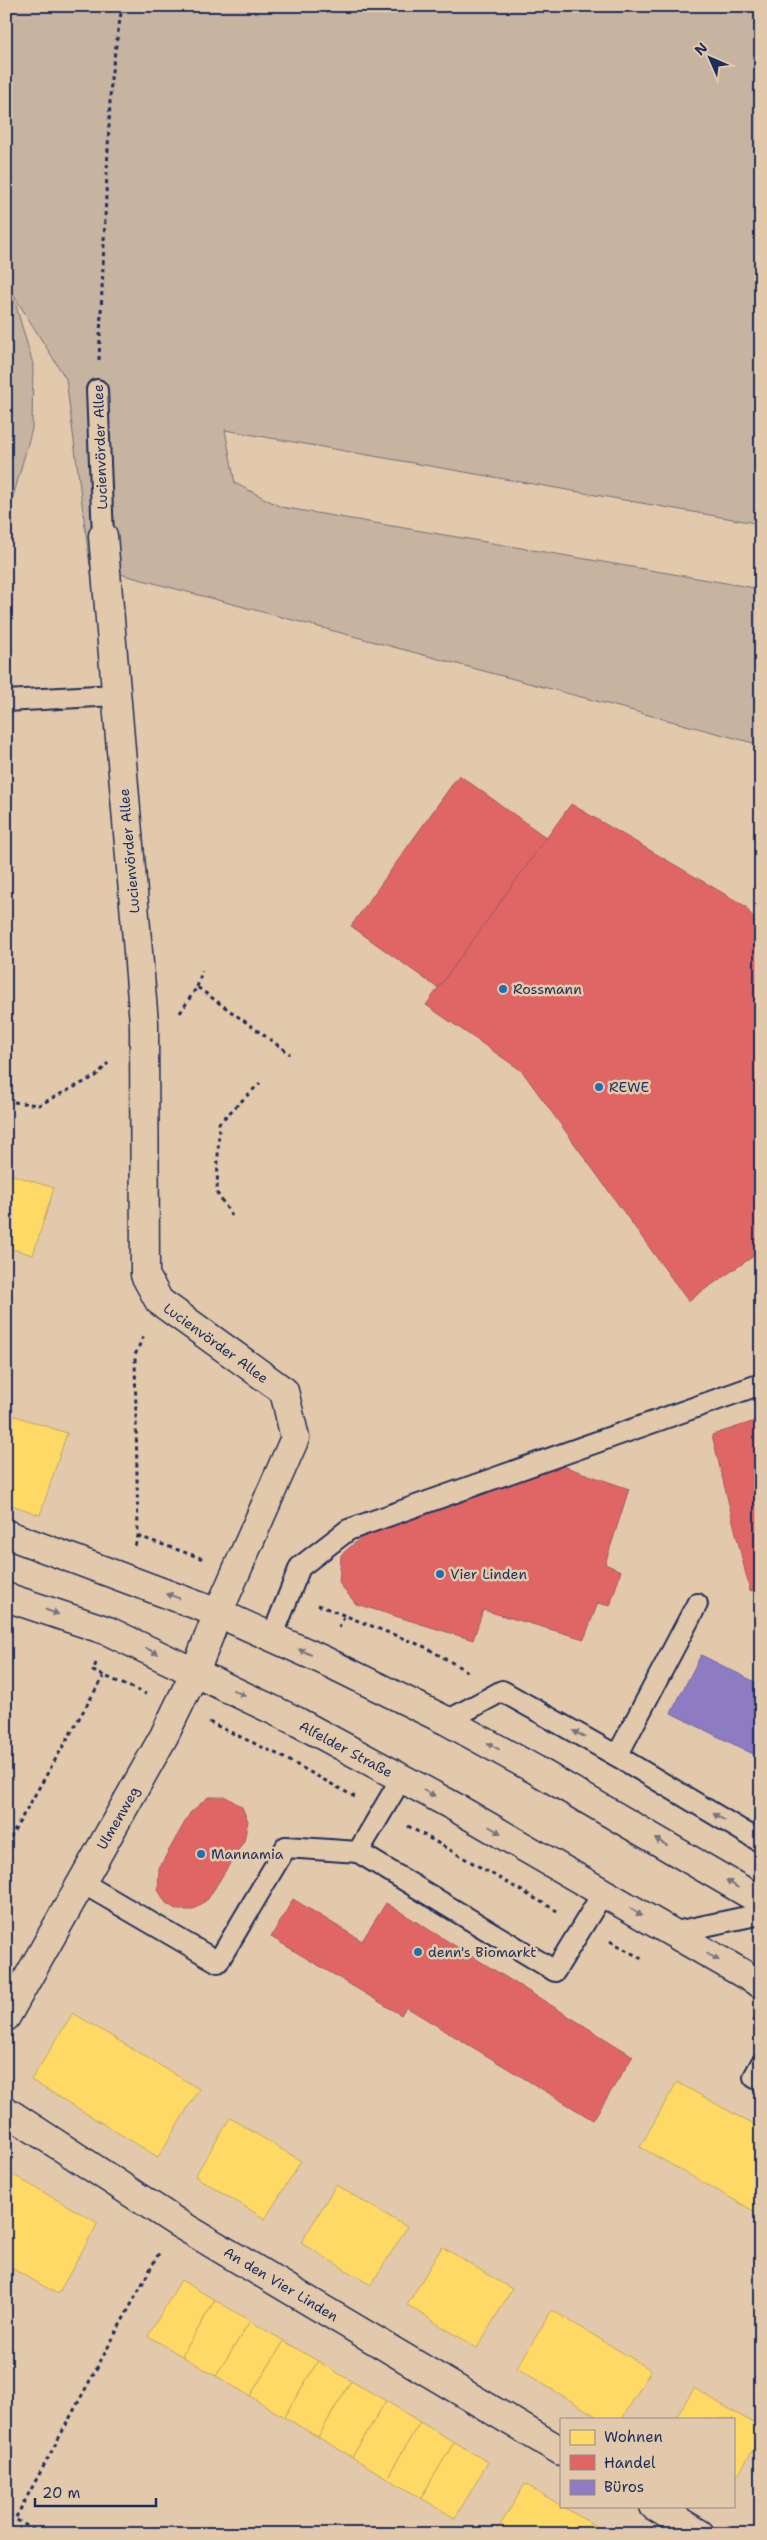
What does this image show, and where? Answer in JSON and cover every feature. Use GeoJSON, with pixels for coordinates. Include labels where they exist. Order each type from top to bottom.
{"type":"FeatureCollection","features":[{"type":"Feature","properties":{"kind":"street","name":"Lucienvörder Allee"},"geometry":{"type":"LineString","coordinates":[[102,536],[144,1023],[145,1275],[159,1301],[284,1391],[295,1438],[218,1613]]}},
{"type":"Feature","properties":{"kind":"street"},"geometry":{"type":"LineString","coordinates":[[6,1534],[218,1613],[447,1721],[536,1770],[761,1902]]}},
{"type":"Feature","properties":{"kind":"street","name":"Alfelder Straße"},"geometry":{"type":"LineString","coordinates":[[6,1596],[108,1631],[296,1721],[453,1806],[761,1984]]}},
{"type":"Feature","properties":{"kind":"street","name":"Ulmenweg"},"geometry":{"type":"LineString","coordinates":[[6,2017],[178,1708],[195,1672],[218,1613]]}},
{"type":"Feature","properties":{"kind":"street","name":"An den Vier Linden"},"geometry":{"type":"LineString","coordinates":[[6,2111],[176,2222],[560,2450]]}},
{"type":"Feature","properties":{"kind":"street"},"geometry":{"type":"LineString","coordinates":[[657,2508],[700,2534]]}},
{"type":"Feature","properties":{"kind":"lane","name":"Lucienvörder Allee"},"geometry":{"type":"LineString","coordinates":[[98,390],[102,536]]}},
{"type":"Feature","properties":{"kind":"lane"},"geometry":{"type":"LineString","coordinates":[[6,701],[115,694]]}},
{"type":"Feature","properties":{"kind":"lane"},"geometry":{"type":"LineString","coordinates":[[272,1637],[300,1568],[348,1530],[761,1384]]}},
{"type":"Feature","properties":{"kind":"lane"},"geometry":{"type":"LineString","coordinates":[[617,1756],[697,1604]]}},
{"type":"Feature","properties":{"kind":"lane"},"geometry":{"type":"LineString","coordinates":[[447,1721],[502,1691],[617,1756],[761,1842]]}},
{"type":"Feature","properties":{"kind":"lane"},"geometry":{"type":"LineString","coordinates":[[358,1852],[401,1779]]}},
{"type":"Feature","properties":{"kind":"lane"},"geometry":{"type":"LineString","coordinates":[[81,1882],[218,1962],[286,1847],[358,1852],[555,1970],[603,1893]]}},
{"type":"Feature","properties":{"kind":"lane"},"geometry":{"type":"LineString","coordinates":[[671,1933],[761,1914]]}},
{"type":"Feature","properties":{"kind":"lane"},"geometry":{"type":"LineString","coordinates":[[761,2064],[754,2077],[761,2081]]}},
{"type":"Feature","properties":{"kind":"path","name":"Lucienvörder Allee"},"geometry":{"type":"LineString","coordinates":[[98,390],[111,78],[122,6]]}},
{"type":"Feature","properties":{"kind":"path"},"geometry":{"type":"LineString","coordinates":[[176,1018],[197,987],[202,971]]}},
{"type":"Feature","properties":{"kind":"path"},"geometry":{"type":"LineString","coordinates":[[197,987],[290,1054]]}},
{"type":"Feature","properties":{"kind":"path"},"geometry":{"type":"LineString","coordinates":[[6,1101],[39,1105],[96,1076]]}},
{"type":"Feature","properties":{"kind":"path"},"geometry":{"type":"LineString","coordinates":[[232,1216],[217,1193],[220,1123],[260,1083]]}},
{"type":"Feature","properties":{"kind":"path"},"geometry":{"type":"LineString","coordinates":[[138,1536],[135,1355],[159,1301]]}},
{"type":"Feature","properties":{"kind":"path"},"geometry":{"type":"LineString","coordinates":[[289,1594],[426,1648],[502,1691]]}},
{"type":"Feature","properties":{"kind":"path"},"geometry":{"type":"LineString","coordinates":[[6,1845],[103,1677]]}},
{"type":"Feature","properties":{"kind":"path"},"geometry":{"type":"LineString","coordinates":[[178,1708],[279,1755],[651,1964]]}},
{"type":"Feature","properties":{"kind":"path"},"geometry":{"type":"LineString","coordinates":[[752,2020],[761,2024]]}},
{"type":"Feature","properties":{"kind":"path"},"geometry":{"type":"LineString","coordinates":[[41,2534],[15,2520],[176,2222]]}},
{"type":"Feature","properties":{"kind":"shaded area"},"geometry":{"type":"Polygon","coordinates":[[[6,6],[761,6],[761,524],[225,430],[235,483],[281,507],[761,589],[761,745],[90,566],[66,379],[6,283],[6,6]]]}},
{"type":"Feature","properties":{"kind":"shaded area"},"geometry":{"type":"Polygon","coordinates":[[[6,290],[14,299],[33,364],[32,429],[13,497],[6,510],[6,290]]]}},
{"type":"Feature","properties":{"kind":"building: Wohnen"},"geometry":{"type":"Polygon","coordinates":[[[6,1173],[54,1188],[33,1255],[6,1247],[6,1173]]]}},
{"type":"Feature","properties":{"kind":"building: Wohnen"},"geometry":{"type":"Polygon","coordinates":[[[6,1413],[67,1433],[40,1515],[6,1503],[6,1413]]]}},
{"type":"Feature","properties":{"kind":"building: Wohnen"},"geometry":{"type":"Polygon","coordinates":[[[73,2013],[199,2089],[158,2157],[31,2080],[73,2013]]]}},
{"type":"Feature","properties":{"kind":"building: Wohnen"},"geometry":{"type":"Polygon","coordinates":[[[677,2082],[761,2129],[761,2215],[640,2147],[677,2082]]]}},
{"type":"Feature","properties":{"kind":"building: Wohnen"},"geometry":{"type":"Polygon","coordinates":[[[230,2118],[301,2161],[265,2219],[195,2176],[230,2118]]]}},
{"type":"Feature","properties":{"kind":"building: Wohnen"},"geometry":{"type":"Polygon","coordinates":[[[6,2171],[98,2223],[58,2294],[6,2265],[6,2171]]]}},
{"type":"Feature","properties":{"kind":"building: Wohnen"},"geometry":{"type":"Polygon","coordinates":[[[336,2185],[407,2227],[371,2285],[301,2243],[336,2185]]]}},
{"type":"Feature","properties":{"kind":"building: Wohnen"},"geometry":{"type":"Polygon","coordinates":[[[442,2247],[512,2289],[477,2348],[407,2305],[442,2247]]]}},
{"type":"Feature","properties":{"kind":"building: Wohnen"},"geometry":{"type":"Polygon","coordinates":[[[181,2280],[215,2300],[182,2356],[148,2336],[181,2280]]]}},
{"type":"Feature","properties":{"kind":"building: Wohnen"},"geometry":{"type":"Polygon","coordinates":[[[215,2300],[250,2321],[216,2376],[182,2356],[215,2300]]]}},
{"type":"Feature","properties":{"kind":"building: Wohnen"},"geometry":{"type":"Polygon","coordinates":[[[552,2310],[651,2370],[623,2418],[599,2418],[517,2368],[552,2310]]]}},
{"type":"Feature","properties":{"kind":"building: Wohnen"},"geometry":{"type":"Polygon","coordinates":[[[250,2321],[284,2341],[250,2396],[216,2376],[250,2321]]]}},
{"type":"Feature","properties":{"kind":"building: Wohnen"},"geometry":{"type":"Polygon","coordinates":[[[284,2341],[318,2361],[284,2417],[250,2396],[284,2341]]]}},
{"type":"Feature","properties":{"kind":"building: Wohnen"},"geometry":{"type":"Polygon","coordinates":[[[318,2361],[351,2381],[318,2437],[284,2417],[318,2361]]]}},
{"type":"Feature","properties":{"kind":"building: Wohnen"},"geometry":{"type":"Polygon","coordinates":[[[351,2381],[386,2401],[352,2457],[318,2437],[351,2381]]]}},
{"type":"Feature","properties":{"kind":"building: Wohnen"},"geometry":{"type":"Polygon","coordinates":[[[694,2388],[761,2428],[761,2437],[734,2480],[734,2418],[676,2418],[694,2388]]]}},
{"type":"Feature","properties":{"kind":"building: Wohnen"},"geometry":{"type":"Polygon","coordinates":[[[386,2401],[420,2422],[387,2478],[352,2457],[386,2401]]]}},
{"type":"Feature","properties":{"kind":"building: Wohnen"},"geometry":{"type":"Polygon","coordinates":[[[420,2422],[454,2442],[421,2498],[387,2478],[420,2422]]]}},
{"type":"Feature","properties":{"kind":"building: Wohnen"},"geometry":{"type":"Polygon","coordinates":[[[454,2442],[488,2462],[455,2518],[421,2498],[454,2442]]]}},
{"type":"Feature","properties":{"kind":"building: Wohnen"},"geometry":{"type":"Polygon","coordinates":[[[525,2484],[560,2505],[560,2508],[565,2508],[607,2533],[607,2534],[495,2534],[525,2484]]]}},
{"type":"Feature","properties":{"kind":"building: Handel"},"geometry":{"type":"Polygon","coordinates":[[[459,775],[547,838],[439,989],[351,926],[459,775]]]}},
{"type":"Feature","properties":{"kind":"building: Handel"},"geometry":{"type":"Polygon","coordinates":[[[571,804],[745,906],[761,929],[761,1251],[688,1301],[522,1071],[426,1005],[571,804]]]}},
{"type":"Feature","properties":{"kind":"building: Handel"},"geometry":{"type":"Polygon","coordinates":[[[761,1419],[761,1588],[750,1591],[712,1435],[761,1419]]]}},
{"type":"Feature","properties":{"kind":"building: Handel"},"geometry":{"type":"Polygon","coordinates":[[[563,1466],[629,1489],[605,1564],[621,1571],[610,1606],[598,1603],[584,1639],[483,1610],[473,1640],[356,1604],[339,1583],[341,1555],[363,1536],[563,1466]]]}},
{"type":"Feature","properties":{"kind":"building: Handel","name":"Mannamia"},"geometry":{"type":"Polygon","coordinates":[[[208,1797],[226,1797],[242,1807],[248,1821],[244,1841],[208,1899],[193,1910],[177,1910],[166,1903],[158,1890],[159,1868],[190,1813],[208,1797]]]}},
{"type":"Feature","properties":{"kind":"building: Handel"},"geometry":{"type":"Polygon","coordinates":[[[293,1899],[362,1941],[386,1903],[633,2056],[593,2120],[406,2007],[401,2015],[271,1937],[293,1899]]]}},
{"type":"Feature","properties":{"kind":"building: Büros"},"geometry":{"type":"Polygon","coordinates":[[[701,1655],[761,1685],[761,1758],[671,1713],[701,1655]]]}},
{"type":"Feature","properties":{"kind":"place","name":"Rossmann"},"geometry":{"type":"Point","coordinates":[503,989]}},
{"type":"Feature","properties":{"kind":"place","name":"REWE"},"geometry":{"type":"Point","coordinates":[599,1087]}},
{"type":"Feature","properties":{"kind":"place","name":"Vier Linden"},"geometry":{"type":"Point","coordinates":[440,1574]}},
{"type":"Feature","properties":{"kind":"place","name":"Mannamia"},"geometry":{"type":"Point","coordinates":[201,1854]}},
{"type":"Feature","properties":{"kind":"place","name":"denn's Biomarkt"},"geometry":{"type":"Point","coordinates":[418,1952]}}]}
